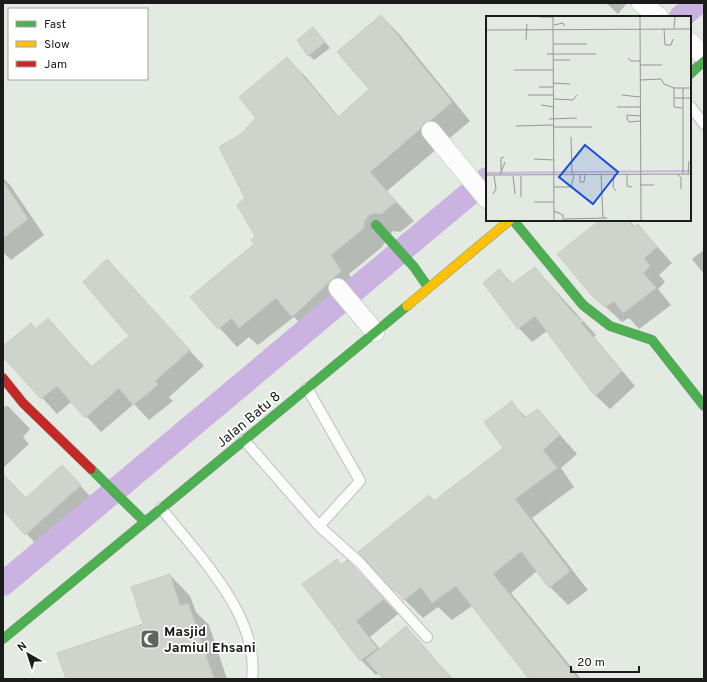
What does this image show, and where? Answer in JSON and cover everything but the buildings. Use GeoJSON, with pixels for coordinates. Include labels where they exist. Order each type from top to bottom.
{"type":"FeatureCollection","features":[{"type":"Feature","properties":{"kind":"street"},"geometry":{"type":"LineString","coordinates":[[691,43],[704,56]]}},
{"type":"Feature","properties":{"kind":"street"},"geometry":{"type":"LineString","coordinates":[[691,73],[704,61]]}},
{"type":"Feature","properties":{"kind":"street"},"geometry":{"type":"LineString","coordinates":[[431,131],[486,198]]}},
{"type":"Feature","properties":{"kind":"street"},"geometry":{"type":"LineString","coordinates":[[508,221],[583,305],[610,326],[652,340],[704,406]]}},
{"type":"Feature","properties":{"kind":"street","name":"Jalan Batu 8"},"geometry":{"type":"LineString","coordinates":[[3,639],[508,221]]}},
{"type":"Feature","properties":{"kind":"street"},"geometry":{"type":"LineString","coordinates":[[376,225],[414,267],[428,287]]}},
{"type":"Feature","properties":{"kind":"street"},"geometry":{"type":"LineString","coordinates":[[338,288],[354,305],[374,332]]}},
{"type":"Feature","properties":{"kind":"street"},"geometry":{"type":"LineString","coordinates":[[3,378],[23,403],[145,522]]}},
{"type":"Feature","properties":{"kind":"lane"},"geometry":{"type":"LineString","coordinates":[[691,107],[704,124]]}},
{"type":"Feature","properties":{"kind":"lane"},"geometry":{"type":"LineString","coordinates":[[307,388],[360,481],[319,526]]}},
{"type":"Feature","properties":{"kind":"lane"},"geometry":{"type":"LineString","coordinates":[[244,440],[319,526],[360,563],[427,637]]}},
{"type":"Feature","properties":{"kind":"lane"},"geometry":{"type":"LineString","coordinates":[[161,508],[227,592],[242,619],[254,665],[252,679]]}},
{"type":"Feature","properties":{"kind":"waterway"},"geometry":{"type":"LineString","coordinates":[[682,16],[697,3]]}},
{"type":"Feature","properties":{"kind":"waterway"},"geometry":{"type":"LineString","coordinates":[[3,584],[486,180]]}},
{"type":"Feature","properties":{"kind":"traffic: fast"},"geometry":{"type":"LineString","coordinates":[[691,73],[704,61]]}},
{"type":"Feature","properties":{"kind":"traffic: fast"},"geometry":{"type":"LineString","coordinates":[[514,221],[583,305],[610,326],[652,340],[704,406]]}},
{"type":"Feature","properties":{"kind":"traffic: fast"},"geometry":{"type":"LineString","coordinates":[[376,225],[414,267],[428,287]]}},
{"type":"Feature","properties":{"kind":"traffic: fast"},"geometry":{"type":"LineString","coordinates":[[3,639],[407,306]]}},
{"type":"Feature","properties":{"kind":"traffic: fast"},"geometry":{"type":"LineString","coordinates":[[91,469],[145,522]]}},
{"type":"Feature","properties":{"kind":"traffic: slow"},"geometry":{"type":"LineString","coordinates":[[407,306],[509,221]]}},
{"type":"Feature","properties":{"kind":"traffic: jam"},"geometry":{"type":"LineString","coordinates":[[3,378],[23,403],[91,469]]}},
{"type":"Feature","properties":{"kind":"place","name":"Masjid Jamiul Ehsani"},"geometry":{"type":"Point","coordinates":[150,639]}}]}
